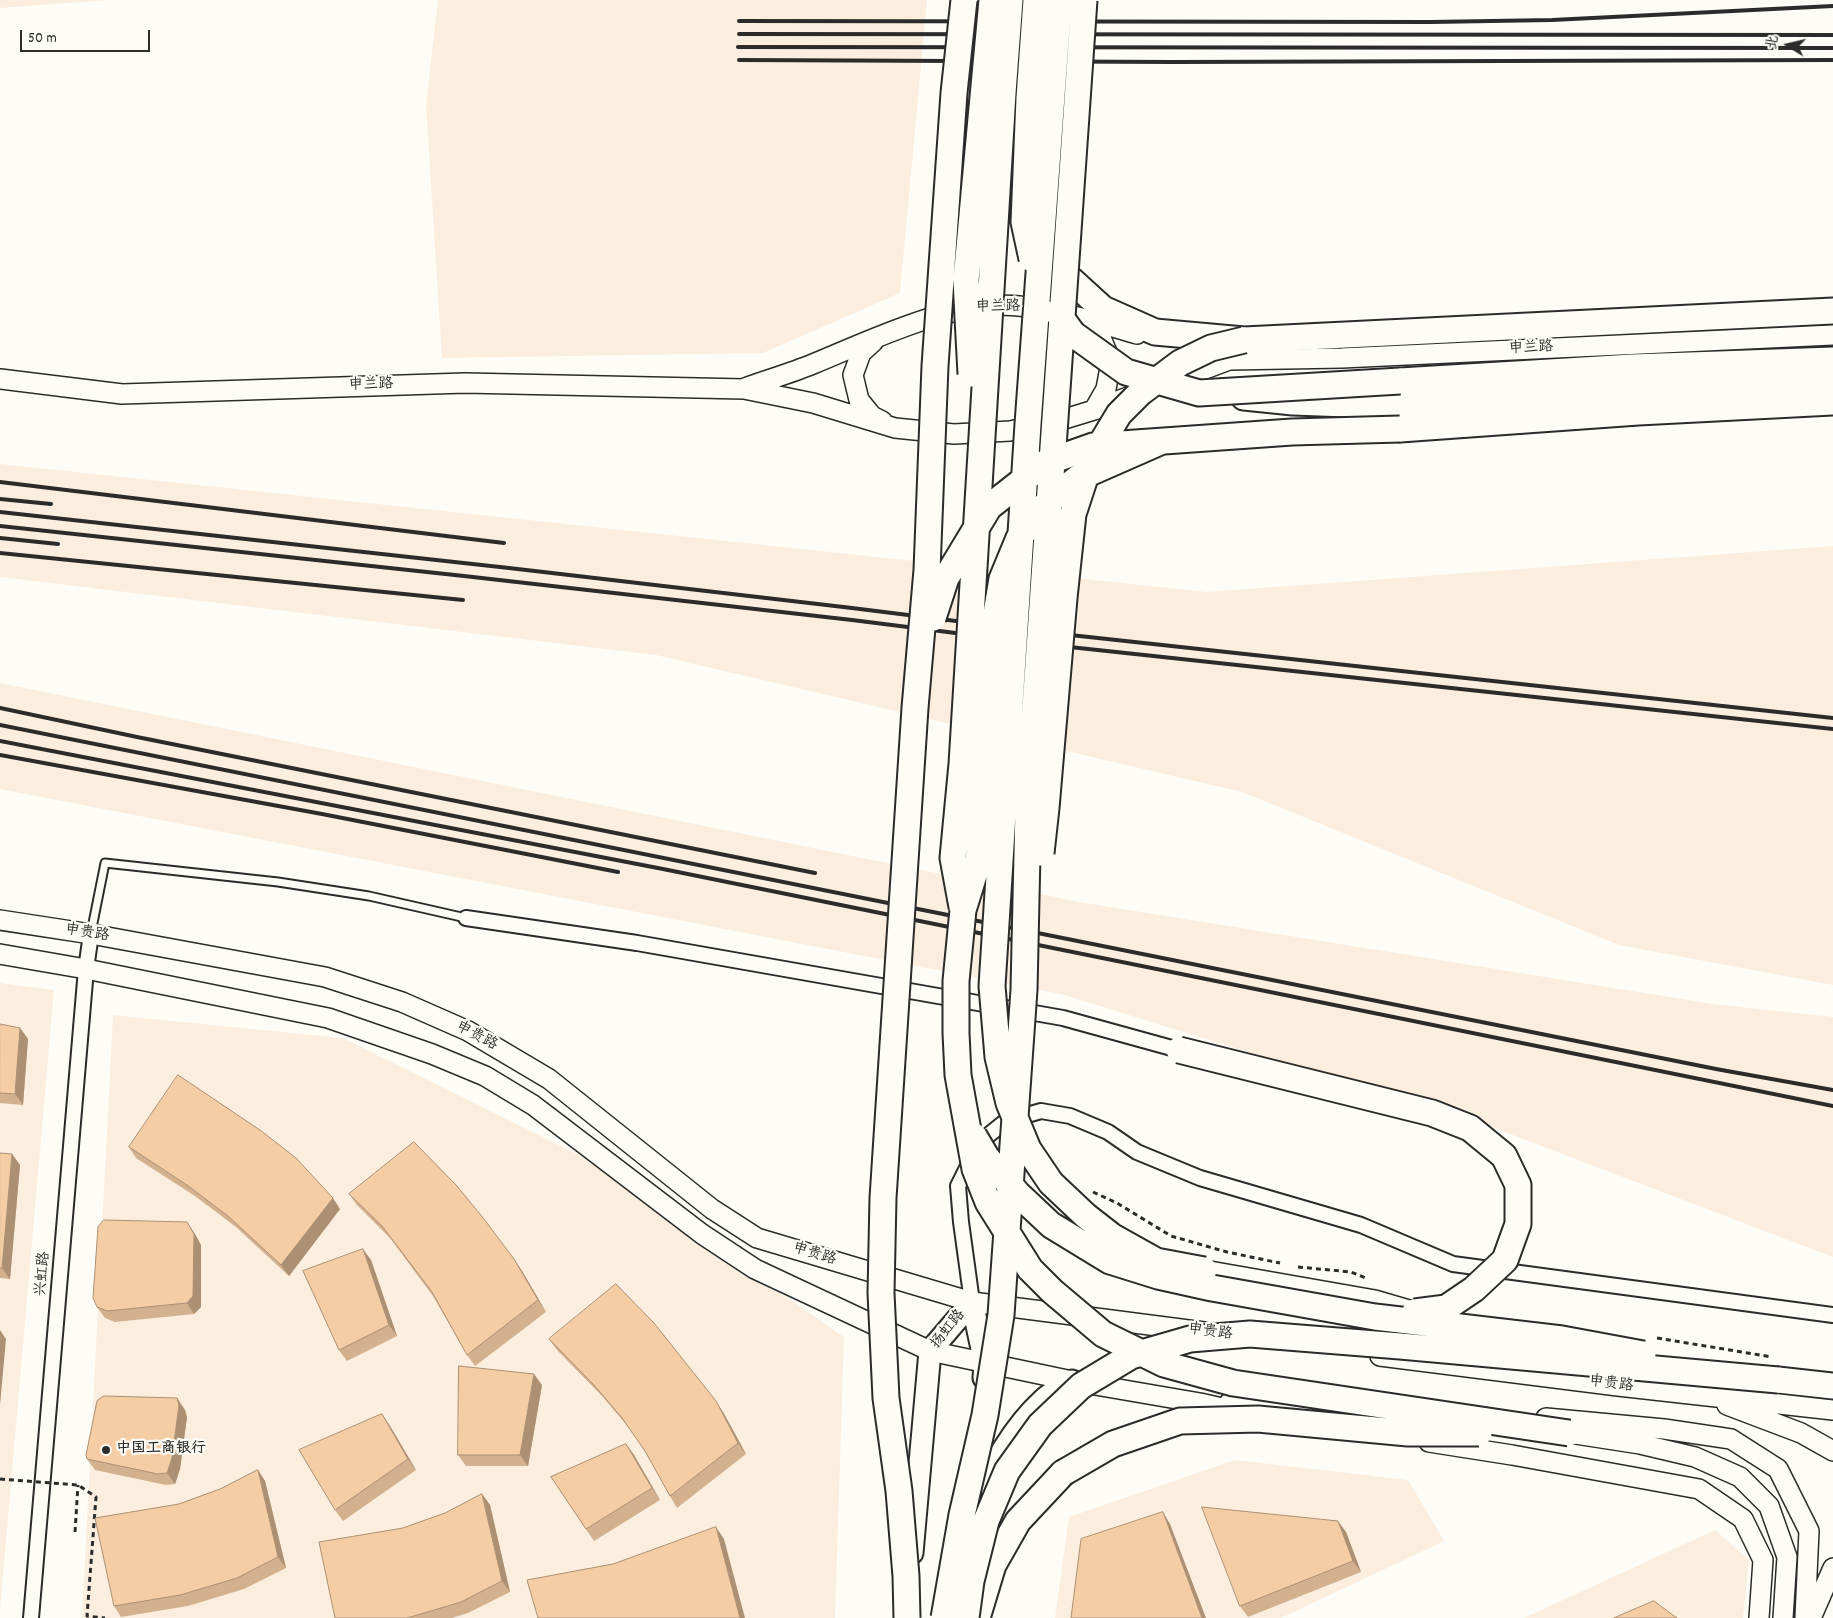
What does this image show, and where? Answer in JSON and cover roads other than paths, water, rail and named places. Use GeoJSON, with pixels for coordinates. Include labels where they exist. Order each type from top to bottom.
{"type":"FeatureCollection","features":[{"type":"Feature","properties":{"kind":"highway"},"geometry":{"type":"LineString","coordinates":[[906,1618],[906,1576],[899,1491],[886,1398],[881,1293],[883,1198],[915,708],[927,570],[935,366],[954,93],[964,0]]}},
{"type":"Feature","properties":{"kind":"highway"},"geometry":{"type":"LineString","coordinates":[[977,494],[966,280],[992,0]]}},
{"type":"Feature","properties":{"kind":"highway"},"geometry":{"type":"LineString","coordinates":[[963,910],[954,858],[962,764],[977,494],[1010,0]]}},
{"type":"Feature","properties":{"kind":"highway"},"geometry":{"type":"LineString","coordinates":[[1036,0],[1029,98],[1024,222],[1038,285],[1073,334],[1126,372],[1199,393],[1293,402],[1401,406],[1635,388],[1833,380]]}},
{"type":"Feature","properties":{"kind":"highway"},"geometry":{"type":"LineString","coordinates":[[1059,0],[1028,414],[992,986],[998,1057],[1009,1103],[1028,1149],[1051,1183],[1086,1216],[1113,1237],[1156,1261],[1204,1270]]}},
{"type":"Feature","properties":{"kind":"highway"},"geometry":{"type":"LineString","coordinates":[[944,1618],[962,1515],[985,1415],[1001,1314],[1024,990],[1028,808],[1084,0]]}},
{"type":"Feature","properties":{"kind":"highway"},"geometry":{"type":"LineString","coordinates":[[1003,93],[1013,176],[1031,220],[1058,268],[1103,309],[1155,332],[1236,350]]}},
{"type":"Feature","properties":{"kind":"highway"},"geometry":{"type":"LineString","coordinates":[[1024,990],[1046,808],[1073,514],[1090,462],[1119,414],[1140,393],[1180,363],[1211,348],[1236,350],[1833,311]]}},
{"type":"Feature","properties":{"kind":"highway"},"geometry":{"type":"LineString","coordinates":[[1199,393],[1623,368],[1833,360]]}},
{"type":"Feature","properties":{"kind":"highway"},"geometry":{"type":"LineString","coordinates":[[915,708],[924,642],[946,578],[989,507],[1045,463],[1093,446],[1292,432],[1400,429],[1638,412],[1833,402]]}},
{"type":"Feature","properties":{"kind":"highway"},"geometry":{"type":"LineString","coordinates":[[1292,432],[1401,406]]}},
{"type":"Feature","properties":{"kind":"highway"},"geometry":{"type":"LineString","coordinates":[[1160,442],[1078,478],[1047,503],[1019,538],[1002,579],[993,631],[990,705],[978,862],[963,910],[956,981],[958,1075],[975,1169],[988,1202],[1030,1269],[1052,1291],[1103,1334],[1164,1364],[1233,1383],[1569,1433]]}},
{"type":"Feature","properties":{"kind":"highway"},"geometry":{"type":"LineString","coordinates":[[1178,1050],[1432,1113],[1470,1128],[1504,1156],[1518,1185],[1518,1224],[1505,1260],[1474,1289],[1446,1308],[1375,1317]]}},
{"type":"Feature","properties":{"kind":"highway"},"geometry":{"type":"LineString","coordinates":[[965,1120],[986,1158],[1017,1193],[1051,1226],[1110,1261],[1158,1276],[1212,1288],[1375,1317],[1562,1339],[1778,1380]]}},
{"type":"Feature","properties":{"kind":"highway"},"geometry":{"type":"LineString","coordinates":[[966,1618],[971,1581],[986,1521],[1007,1471],[1040,1425],[1081,1386],[1131,1356],[1190,1339],[1250,1334],[1833,1386]]}},
{"type":"Feature","properties":{"kind":"highway"},"geometry":{"type":"LineString","coordinates":[[977,1618],[993,1565],[1018,1520],[1063,1473],[1113,1444],[1180,1421],[1258,1419],[1408,1432],[1569,1433]]}},
{"type":"Feature","properties":{"kind":"main road","name":"申兰路"},"geometry":{"type":"LineString","coordinates":[[744,389],[902,328],[973,307],[1018,306],[1236,350],[1342,358],[1833,335]]}},
{"type":"Feature","properties":{"kind":"main road"},"geometry":{"type":"LineString","coordinates":[[1076,317],[1099,333],[1111,362],[1106,388],[1094,410]]}},
{"type":"Feature","properties":{"kind":"main road"},"geometry":{"type":"LineString","coordinates":[[878,337],[861,353],[853,375],[859,400],[872,416],[894,428]]}},
{"type":"Feature","properties":{"kind":"main road","name":"申兰路"},"geometry":{"type":"LineString","coordinates":[[0,379],[122,394],[465,383],[744,389],[813,403],[894,428],[954,434],[1010,431],[1058,421],[1094,410],[1236,350]]}},
{"type":"Feature","properties":{"kind":"main road","name":"申贵路"},"geometry":{"type":"LineString","coordinates":[[0,920],[91,934],[325,977],[402,1002],[468,1031],[549,1079],[712,1209],[757,1238],[972,1302],[1560,1378],[1833,1410]]}},
{"type":"Feature","properties":{"kind":"main road","name":"申贵路"},"geometry":{"type":"LineString","coordinates":[[0,954],[86,969],[328,1018],[432,1054],[484,1076],[532,1105],[702,1234],[755,1269],[930,1351],[1072,1381],[1200,1403],[1240,1412],[1512,1454],[1699,1489],[1743,1519],[1763,1560],[1759,1618]]}},
{"type":"Feature","properties":{"kind":"main road"},"geometry":{"type":"LineString","coordinates":[[1204,1270],[1375,1300],[1445,1321],[1560,1378]]}},
{"type":"Feature","properties":{"kind":"main road","name":"扬虹路"},"geometry":{"type":"LineString","coordinates":[[906,1618],[930,1351],[972,1302]]}},
{"type":"Feature","properties":{"kind":"main road","name":"扬虹路"},"geometry":{"type":"LineString","coordinates":[[957,1618],[985,1363],[972,1302]]}},
{"type":"Feature","properties":{"kind":"main road"},"geometry":{"type":"LineString","coordinates":[[1488,1343],[1632,1365],[1699,1394]]}},
{"type":"Feature","properties":{"kind":"main road"},"geometry":{"type":"LineString","coordinates":[[968,1514],[991,1470],[1016,1430],[1043,1399],[1072,1381]]}},
{"type":"Feature","properties":{"kind":"main road","name":"申贵路"},"geometry":{"type":"LineString","coordinates":[[1699,1394],[1800,1433],[1833,1451]]}},
{"type":"Feature","properties":{"kind":"main road","name":"申贵路"},"geometry":{"type":"LineString","coordinates":[[1200,1403],[1440,1409],[1664,1429],[1731,1439],[1778,1470],[1809,1531],[1806,1618]]}},
{"type":"Feature","properties":{"kind":"main road"},"geometry":{"type":"LineString","coordinates":[[1569,1433],[1640,1444],[1695,1457],[1740,1477],[1769,1506],[1788,1558],[1783,1618]]}},
{"type":"Feature","properties":{"kind":"main road"},"geometry":{"type":"LineString","coordinates":[[1811,1618],[1833,1568]]}},
{"type":"Feature","properties":{"kind":"street"},"geometry":{"type":"LineString","coordinates":[[466,918],[637,943],[1063,1018],[1178,1050]]}},
{"type":"Feature","properties":{"kind":"street","name":"兴虹路"},"geometry":{"type":"LineString","coordinates":[[31,1618],[86,969],[91,934]]}},
{"type":"Feature","properties":{"kind":"street"},"geometry":{"type":"LineString","coordinates":[[972,1302],[958,1186],[980,1142],[1006,1121],[1041,1111],[1070,1116],[1108,1132],[1137,1152],[1200,1178],[1361,1225],[1453,1264],[1833,1316]]}},
{"type":"Feature","properties":{"kind":"lane"},"geometry":{"type":"LineString","coordinates":[[91,934],[96,899],[105,863],[278,882],[369,896],[466,918]]}},
{"type":"Feature","properties":{"kind":"railway"},"geometry":{"type":"LineString","coordinates":[[739,21],[1431,22],[1552,20],[1833,6]]}},
{"type":"Feature","properties":{"kind":"railway"},"geometry":{"type":"LineString","coordinates":[[739,34],[1833,35]]}},
{"type":"Feature","properties":{"kind":"railway"},"geometry":{"type":"LineString","coordinates":[[738,47],[1833,48]]}},
{"type":"Feature","properties":{"kind":"railway"},"geometry":{"type":"LineString","coordinates":[[739,60],[1174,62],[1833,60]]}},
{"type":"Feature","properties":{"kind":"railway"},"geometry":{"type":"LineString","coordinates":[[0,482],[504,543]]}},
{"type":"Feature","properties":{"kind":"railway"},"geometry":{"type":"LineString","coordinates":[[0,499],[51,504]]}},
{"type":"Feature","properties":{"kind":"railway"},"geometry":{"type":"LineString","coordinates":[[0,512],[509,568],[1052,633],[1833,718]]}},
{"type":"Feature","properties":{"kind":"railway"},"geometry":{"type":"LineString","coordinates":[[0,526],[464,576],[852,620],[1051,645],[1833,729]]}},
{"type":"Feature","properties":{"kind":"railway"},"geometry":{"type":"LineString","coordinates":[[0,538],[58,544]]}},
{"type":"Feature","properties":{"kind":"railway"},"geometry":{"type":"LineString","coordinates":[[0,553],[463,600]]}},
{"type":"Feature","properties":{"kind":"railway"},"geometry":{"type":"LineString","coordinates":[[0,708],[815,873]]}},
{"type":"Feature","properties":{"kind":"railway"},"geometry":{"type":"LineString","coordinates":[[0,725],[1716,1069],[1833,1090]]}},
{"type":"Feature","properties":{"kind":"railway"},"geometry":{"type":"LineString","coordinates":[[0,741],[663,869],[1833,1106]]}},
{"type":"Feature","properties":{"kind":"railway"},"geometry":{"type":"LineString","coordinates":[[0,755],[322,814],[618,872]]}},
{"type":"Feature","properties":{"kind":"place","name":"中国工商银行"},"geometry":{"type":"Point","coordinates":[106,1450]}}]}
